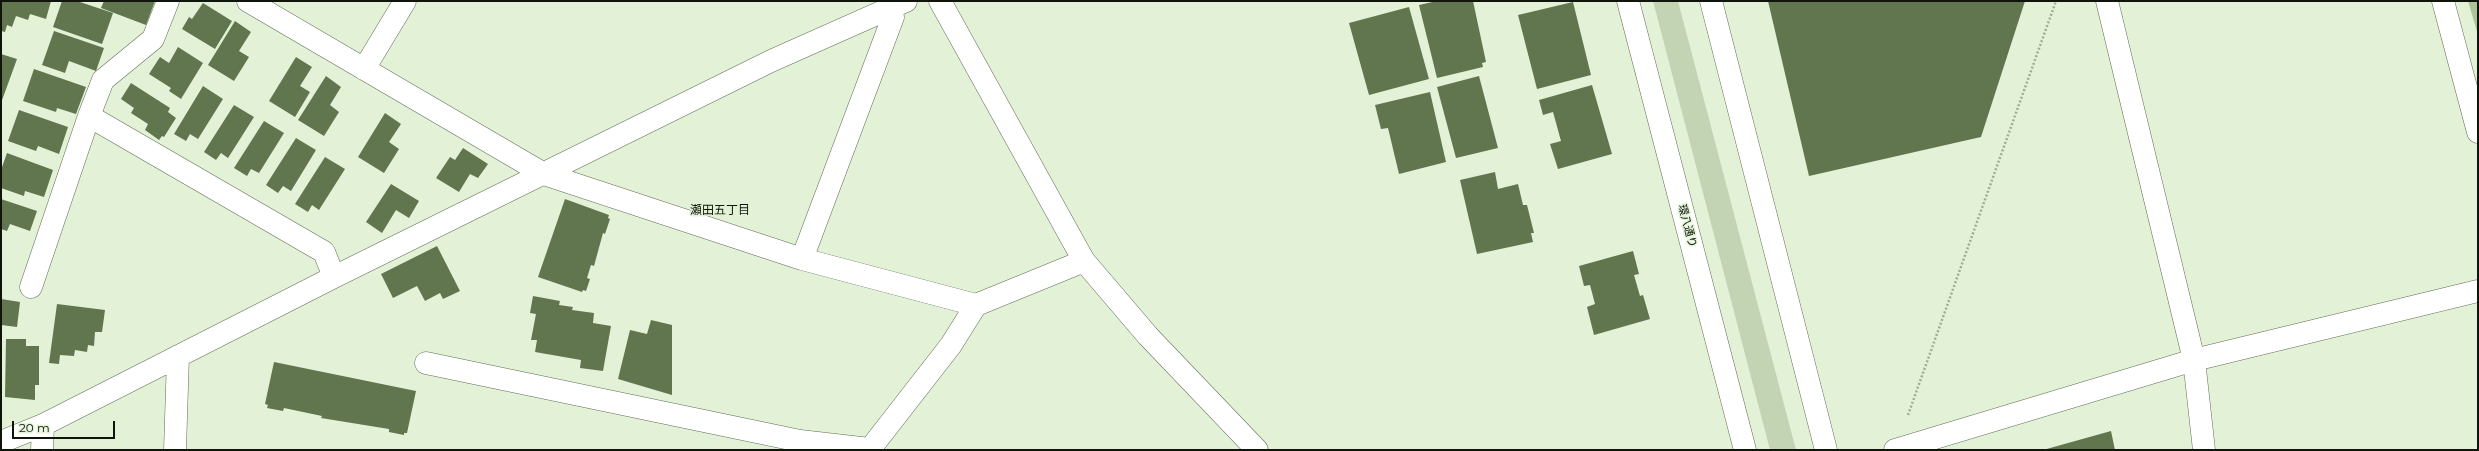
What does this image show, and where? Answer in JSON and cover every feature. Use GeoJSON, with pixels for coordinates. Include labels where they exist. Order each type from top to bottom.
{"type":"FeatureCollection","features":[{"type":"Feature","properties":{"kind":"street"},"geometry":{"type":"LineString","coordinates":[[31,287],[89,116],[103,80],[153,39],[168,1]]}},
{"type":"Feature","properties":{"kind":"street"},"geometry":{"type":"LineString","coordinates":[[248,1],[544,174],[802,259],[976,305]]}},
{"type":"Feature","properties":{"kind":"street"},"geometry":{"type":"LineString","coordinates":[[364,69],[405,1]]}},
{"type":"Feature","properties":{"kind":"street"},"geometry":{"type":"LineString","coordinates":[[940,1],[1084,260],[1148,336],[1250,448]]}},
{"type":"Feature","properties":{"kind":"street","name":"環八通り"},"geometry":{"type":"LineString","coordinates":[[1628,1],[1745,450]]}},
{"type":"Feature","properties":{"kind":"street"},"geometry":{"type":"LineString","coordinates":[[1711,1],[1826,450]]}},
{"type":"Feature","properties":{"kind":"street"},"geometry":{"type":"LineString","coordinates":[[2107,1],[2194,360],[2204,450]]}},
{"type":"Feature","properties":{"kind":"street"},"geometry":{"type":"LineString","coordinates":[[2443,1],[2478,132]]}},
{"type":"Feature","properties":{"kind":"street"},"geometry":{"type":"LineString","coordinates":[[1,442],[43,425],[334,276],[771,61],[898,5]]}},
{"type":"Feature","properties":{"kind":"street"},"geometry":{"type":"LineString","coordinates":[[802,259],[898,5]]}},
{"type":"Feature","properties":{"kind":"street"},"geometry":{"type":"LineString","coordinates":[[89,116],[324,252],[334,276]]}},
{"type":"Feature","properties":{"kind":"street"},"geometry":{"type":"LineString","coordinates":[[426,363],[799,446],[870,449],[951,345],[976,305],[1084,260]]}},
{"type":"Feature","properties":{"kind":"street"},"geometry":{"type":"LineString","coordinates":[[1895,450],[2194,360],[2478,291]]}},
{"type":"Feature","properties":{"kind":"street"},"geometry":{"type":"LineString","coordinates":[[175,450],[178,356]]}},
{"type":"Feature","properties":{"kind":"street"},"geometry":{"type":"LineString","coordinates":[[42,450],[43,425]]}},
{"type":"Feature","properties":{"kind":"path"},"geometry":{"type":"LineString","coordinates":[[1906,423],[2056,1]]}},
{"type":"Feature","properties":{"kind":"green space"},"geometry":{"type":"Polygon","coordinates":[[[1653,1],[1678,1],[1796,450],[1770,450],[1653,1]]]}},
{"type":"Feature","properties":{"kind":"green space"},"geometry":{"type":"Polygon","coordinates":[[[2468,1],[2478,1],[2478,35],[2468,1]]]}},
{"type":"Feature","properties":{"kind":"building"},"geometry":{"type":"Polygon","coordinates":[[[1,1],[51,1],[46,19],[30,14],[28,20],[16,16],[12,27],[7,25],[5,32],[1,31],[1,1]]]}},
{"type":"Feature","properties":{"kind":"building"},"geometry":{"type":"Polygon","coordinates":[[[62,1],[77,1],[113,13],[102,44],[53,27],[62,1]]]}},
{"type":"Feature","properties":{"kind":"building"},"geometry":{"type":"Polygon","coordinates":[[[104,1],[155,1],[146,25],[101,8],[104,1]]]}},
{"type":"Feature","properties":{"kind":"building"},"geometry":{"type":"Polygon","coordinates":[[[1437,1],[1473,1],[1486,62],[1482,63],[1483,67],[1437,78],[1419,5],[1437,1]]]}},
{"type":"Feature","properties":{"kind":"building"},"geometry":{"type":"Polygon","coordinates":[[[1768,1],[2025,1],[1981,137],[1809,176],[1768,1]]]}},
{"type":"Feature","properties":{"kind":"building"},"geometry":{"type":"Polygon","coordinates":[[[1573,2],[1591,75],[1537,89],[1518,15],[1573,2]]]}},
{"type":"Feature","properties":{"kind":"building"},"geometry":{"type":"Polygon","coordinates":[[[203,3],[232,21],[215,49],[182,29],[189,17],[192,19],[203,3]]]}},
{"type":"Feature","properties":{"kind":"building"},"geometry":{"type":"Polygon","coordinates":[[[1409,7],[1429,79],[1369,95],[1349,23],[1409,7]]]}},
{"type":"Feature","properties":{"kind":"building"},"geometry":{"type":"Polygon","coordinates":[[[235,21],[251,32],[239,51],[249,57],[234,81],[208,65],[235,21]]]}},
{"type":"Feature","properties":{"kind":"building"},"geometry":{"type":"Polygon","coordinates":[[[54,31],[104,48],[96,71],[69,61],[65,73],[42,65],[54,31]]]}},
{"type":"Feature","properties":{"kind":"building"},"geometry":{"type":"Polygon","coordinates":[[[178,47],[203,63],[181,99],[169,91],[171,88],[149,74],[160,57],[169,63],[178,47]]]}},
{"type":"Feature","properties":{"kind":"building"},"geometry":{"type":"Polygon","coordinates":[[[1,54],[17,59],[1,103],[1,54]]]}},
{"type":"Feature","properties":{"kind":"building"},"geometry":{"type":"Polygon","coordinates":[[[296,57],[312,67],[300,86],[310,92],[295,117],[269,101],[296,57]]]}},
{"type":"Feature","properties":{"kind":"building"},"geometry":{"type":"Polygon","coordinates":[[[34,69],[86,87],[76,114],[57,108],[56,112],[23,101],[34,69]]]}},
{"type":"Feature","properties":{"kind":"building"},"geometry":{"type":"Polygon","coordinates":[[[326,76],[341,87],[330,105],[339,112],[324,136],[298,120],[326,76]]]}},
{"type":"Feature","properties":{"kind":"building"},"geometry":{"type":"Polygon","coordinates":[[[1479,76],[1498,148],[1456,158],[1437,87],[1479,76]]]}},
{"type":"Feature","properties":{"kind":"building"},"geometry":{"type":"Polygon","coordinates":[[[131,83],[170,108],[168,112],[176,118],[164,137],[162,136],[159,140],[145,130],[148,124],[131,113],[134,108],[121,99],[131,83]]]}},
{"type":"Feature","properties":{"kind":"building"},"geometry":{"type":"Polygon","coordinates":[[[1592,85],[1612,154],[1558,169],[1550,144],[1561,141],[1553,112],[1543,115],[1539,100],[1592,85]]]}},
{"type":"Feature","properties":{"kind":"building"},"geometry":{"type":"Polygon","coordinates":[[[203,86],[223,99],[198,139],[190,134],[186,141],[174,134],[203,86]]]}},
{"type":"Feature","properties":{"kind":"building"},"geometry":{"type":"Polygon","coordinates":[[[1430,92],[1446,162],[1399,174],[1388,128],[1381,129],[1375,105],[1430,92]]]}},
{"type":"Feature","properties":{"kind":"building"},"geometry":{"type":"Polygon","coordinates":[[[234,105],[254,117],[228,158],[221,153],[216,160],[204,152],[234,105]]]}},
{"type":"Feature","properties":{"kind":"building"},"geometry":{"type":"Polygon","coordinates":[[[19,110],[68,127],[59,154],[38,146],[36,151],[8,141],[19,110]]]}},
{"type":"Feature","properties":{"kind":"building"},"geometry":{"type":"Polygon","coordinates":[[[385,113],[401,124],[389,142],[399,149],[384,173],[358,157],[385,113]]]}},
{"type":"Feature","properties":{"kind":"building"},"geometry":{"type":"Polygon","coordinates":[[[264,121],[284,133],[259,173],[251,169],[247,176],[234,168],[264,121]]]}},
{"type":"Feature","properties":{"kind":"building"},"geometry":{"type":"Polygon","coordinates":[[[296,138],[316,150],[291,191],[283,186],[278,193],[266,185],[296,138]]]}},
{"type":"Feature","properties":{"kind":"building"},"geometry":{"type":"Polygon","coordinates":[[[463,148],[488,164],[478,178],[470,174],[459,192],[436,178],[450,157],[455,160],[463,148]]]}},
{"type":"Feature","properties":{"kind":"building"},"geometry":{"type":"Polygon","coordinates":[[[7,153],[53,170],[44,197],[25,191],[24,196],[1,188],[1,170],[7,153]]]}},
{"type":"Feature","properties":{"kind":"building"},"geometry":{"type":"Polygon","coordinates":[[[325,157],[345,169],[319,210],[312,205],[308,212],[295,204],[325,157]]]}},
{"type":"Feature","properties":{"kind":"building"},"geometry":{"type":"Polygon","coordinates":[[[1495,172],[1498,189],[1518,184],[1523,205],[1527,205],[1534,233],[1531,233],[1533,242],[1477,254],[1460,180],[1495,172]]]}},
{"type":"Feature","properties":{"kind":"building"},"geometry":{"type":"Polygon","coordinates":[[[391,184],[419,201],[409,218],[396,210],[382,233],[366,222],[391,184]]]}},
{"type":"Feature","properties":{"kind":"building"},"geometry":{"type":"Polygon","coordinates":[[[1,199],[37,211],[30,231],[10,224],[7,231],[1,229],[1,199]]]}},
{"type":"Feature","properties":{"kind":"building"},"geometry":{"type":"Polygon","coordinates":[[[565,199],[609,215],[608,218],[610,219],[605,234],[603,233],[594,266],[591,265],[587,278],[590,279],[586,291],[583,290],[582,292],[538,277],[565,199]]]}},
{"type":"Feature","properties":{"kind":"building"},"geometry":{"type":"Polygon","coordinates":[[[437,246],[460,291],[443,299],[440,293],[425,301],[417,286],[393,298],[381,274],[437,246]]]}},
{"type":"Feature","properties":{"kind":"building"},"geometry":{"type":"Polygon","coordinates":[[[1633,251],[1639,274],[1634,275],[1640,296],[1643,295],[1650,319],[1594,335],[1587,307],[1595,304],[1590,285],[1584,286],[1579,266],[1633,251]]]}},
{"type":"Feature","properties":{"kind":"building"},"geometry":{"type":"Polygon","coordinates":[[[533,296],[560,301],[559,305],[573,307],[572,310],[594,313],[593,323],[611,326],[603,371],[580,368],[581,360],[535,352],[537,340],[531,340],[536,314],[530,313],[533,296]]]}},
{"type":"Feature","properties":{"kind":"building"},"geometry":{"type":"Polygon","coordinates":[[[1,299],[20,302],[17,327],[1,325],[1,299]]]}},
{"type":"Feature","properties":{"kind":"building"},"geometry":{"type":"Polygon","coordinates":[[[57,304],[105,310],[102,332],[95,332],[94,346],[88,345],[87,352],[75,350],[74,356],[60,355],[59,364],[49,363],[57,304]]]}},
{"type":"Feature","properties":{"kind":"building"},"geometry":{"type":"Polygon","coordinates":[[[651,320],[672,325],[672,395],[618,379],[630,330],[647,334],[651,320]]]}},
{"type":"Feature","properties":{"kind":"building"},"geometry":{"type":"Polygon","coordinates":[[[6,339],[26,339],[26,346],[39,346],[39,385],[35,385],[35,400],[5,397],[6,339]]]}},
{"type":"Feature","properties":{"kind":"building"},"geometry":{"type":"Polygon","coordinates":[[[274,362],[416,391],[407,433],[404,433],[404,435],[389,432],[389,429],[321,418],[322,416],[284,408],[283,411],[267,408],[268,405],[265,404],[274,362]]]}},
{"type":"Feature","properties":{"kind":"building"},"geometry":{"type":"Polygon","coordinates":[[[2111,431],[2115,450],[2043,450],[2111,431]]]}},
{"type":"Feature","properties":{"kind":"district","name":"瀬田五丁目"},"geometry":{"type":"Point","coordinates":[720,210]}}]}
